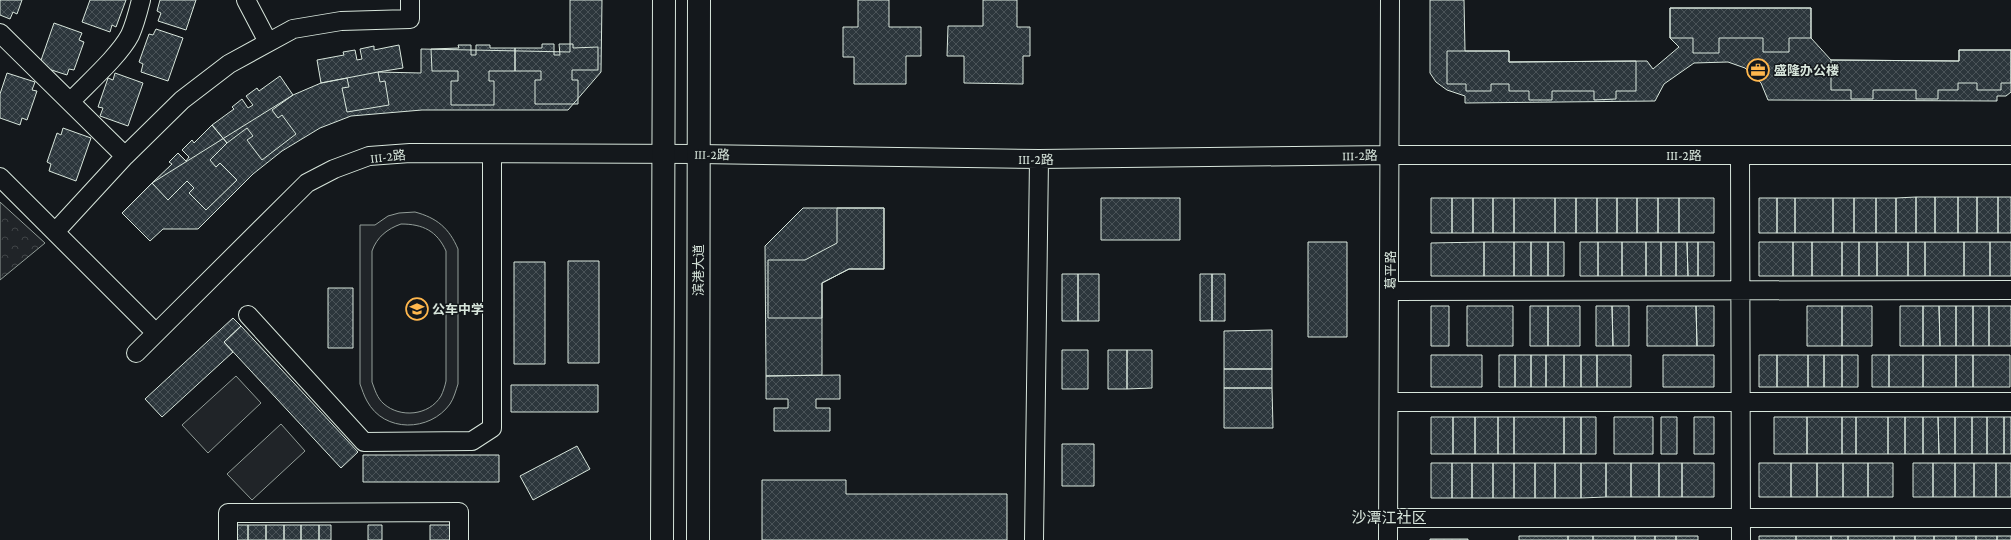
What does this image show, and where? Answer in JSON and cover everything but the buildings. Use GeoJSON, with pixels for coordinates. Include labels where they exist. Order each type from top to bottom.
{"type":"FeatureCollection","features":[{"type":"Feature","properties":{"kind":"main road"},"geometry":{"type":"LineString","coordinates":[[662,540],[664,0]]}},
{"type":"Feature","properties":{"kind":"main road","name":"滨港大道"},"geometry":{"type":"LineString","coordinates":[[698,540],[699,0]]}},
{"type":"Feature","properties":{"kind":"street"},"geometry":{"type":"LineString","coordinates":[[70,102],[129,37],[141,0]]}},
{"type":"Feature","properties":{"kind":"street"},"geometry":{"type":"LineString","coordinates":[[246,0],[268,42]]}},
{"type":"Feature","properties":{"kind":"street"},"geometry":{"type":"LineString","coordinates":[[55,232],[124,156],[182,100],[229,64],[293,29],[341,21],[410,19],[410,0]]}},
{"type":"Feature","properties":{"kind":"street","name":"葛平路"},"geometry":{"type":"LineString","coordinates":[[1388,540],[1391,155],[1390,0]]}},
{"type":"Feature","properties":{"kind":"street"},"geometry":{"type":"LineString","coordinates":[[0,33],[124,156]]}},
{"type":"Feature","properties":{"kind":"street","name":"III-2路"},"geometry":{"type":"LineString","coordinates":[[136,353],[307,183],[334,169],[369,156],[410,153],[699,154],[1039,159],[1391,155],[2011,155]]}},
{"type":"Feature","properties":{"kind":"street"},"geometry":{"type":"LineString","coordinates":[[248,315],[364,442],[472,441],[492,428],[492,154]]}},
{"type":"Feature","properties":{"kind":"street"},"geometry":{"type":"LineString","coordinates":[[1740,155],[1741,540]]}},
{"type":"Feature","properties":{"kind":"street"},"geometry":{"type":"LineString","coordinates":[[1034,540],[1039,159]]}},
{"type":"Feature","properties":{"kind":"street"},"geometry":{"type":"LineString","coordinates":[[0,177],[156,333]]}},
{"type":"Feature","properties":{"kind":"street"},"geometry":{"type":"LineString","coordinates":[[1390,290],[2011,290]]}},
{"type":"Feature","properties":{"kind":"street"},"geometry":{"type":"LineString","coordinates":[[1389,402],[2011,402]]}},
{"type":"Feature","properties":{"kind":"street"},"geometry":{"type":"LineString","coordinates":[[228,540],[228,513],[459,512],[459,540]]}},
{"type":"Feature","properties":{"kind":"street"},"geometry":{"type":"LineString","coordinates":[[1388,518],[2011,518]]}},
{"type":"Feature","properties":{"kind":"green space"},"geometry":{"type":"Polygon","coordinates":[[[0,202],[45,243],[0,280],[0,202]]]}},
{"type":"Feature","properties":{"kind":"green space"},"geometry":{"type":"Polygon","coordinates":[[[415,212],[430,217],[451,235],[458,249],[458,384],[450,404],[441,413],[431,420],[419,424],[407,425],[384,419],[375,411],[366,399],[360,384],[360,225],[375,225],[388,216],[399,213],[415,212]],[[401,224],[391,228],[380,238],[372,251],[372,382],[378,397],[384,404],[398,411],[414,413],[429,408],[436,403],[441,396],[446,381],[446,251],[434,234],[423,227],[401,224]]]}},
{"type":"Feature","properties":{"kind":"green space"},"geometry":{"type":"Polygon","coordinates":[[[236,376],[261,403],[208,453],[182,425],[236,376]]]}},
{"type":"Feature","properties":{"kind":"green space"},"geometry":{"type":"Polygon","coordinates":[[[281,424],[305,451],[252,500],[227,474],[281,424]]]}},
{"type":"Feature","properties":{"kind":"place","name":"盛隆办公楼"},"geometry":{"type":"Point","coordinates":[1758,70]}},
{"type":"Feature","properties":{"kind":"place","name":"公车中学"},"geometry":{"type":"Point","coordinates":[417,309]}},
{"type":"Feature","properties":{"kind":"district","name":"沙潭江社区"},"geometry":{"type":"Point","coordinates":[1389,518]}}]}
